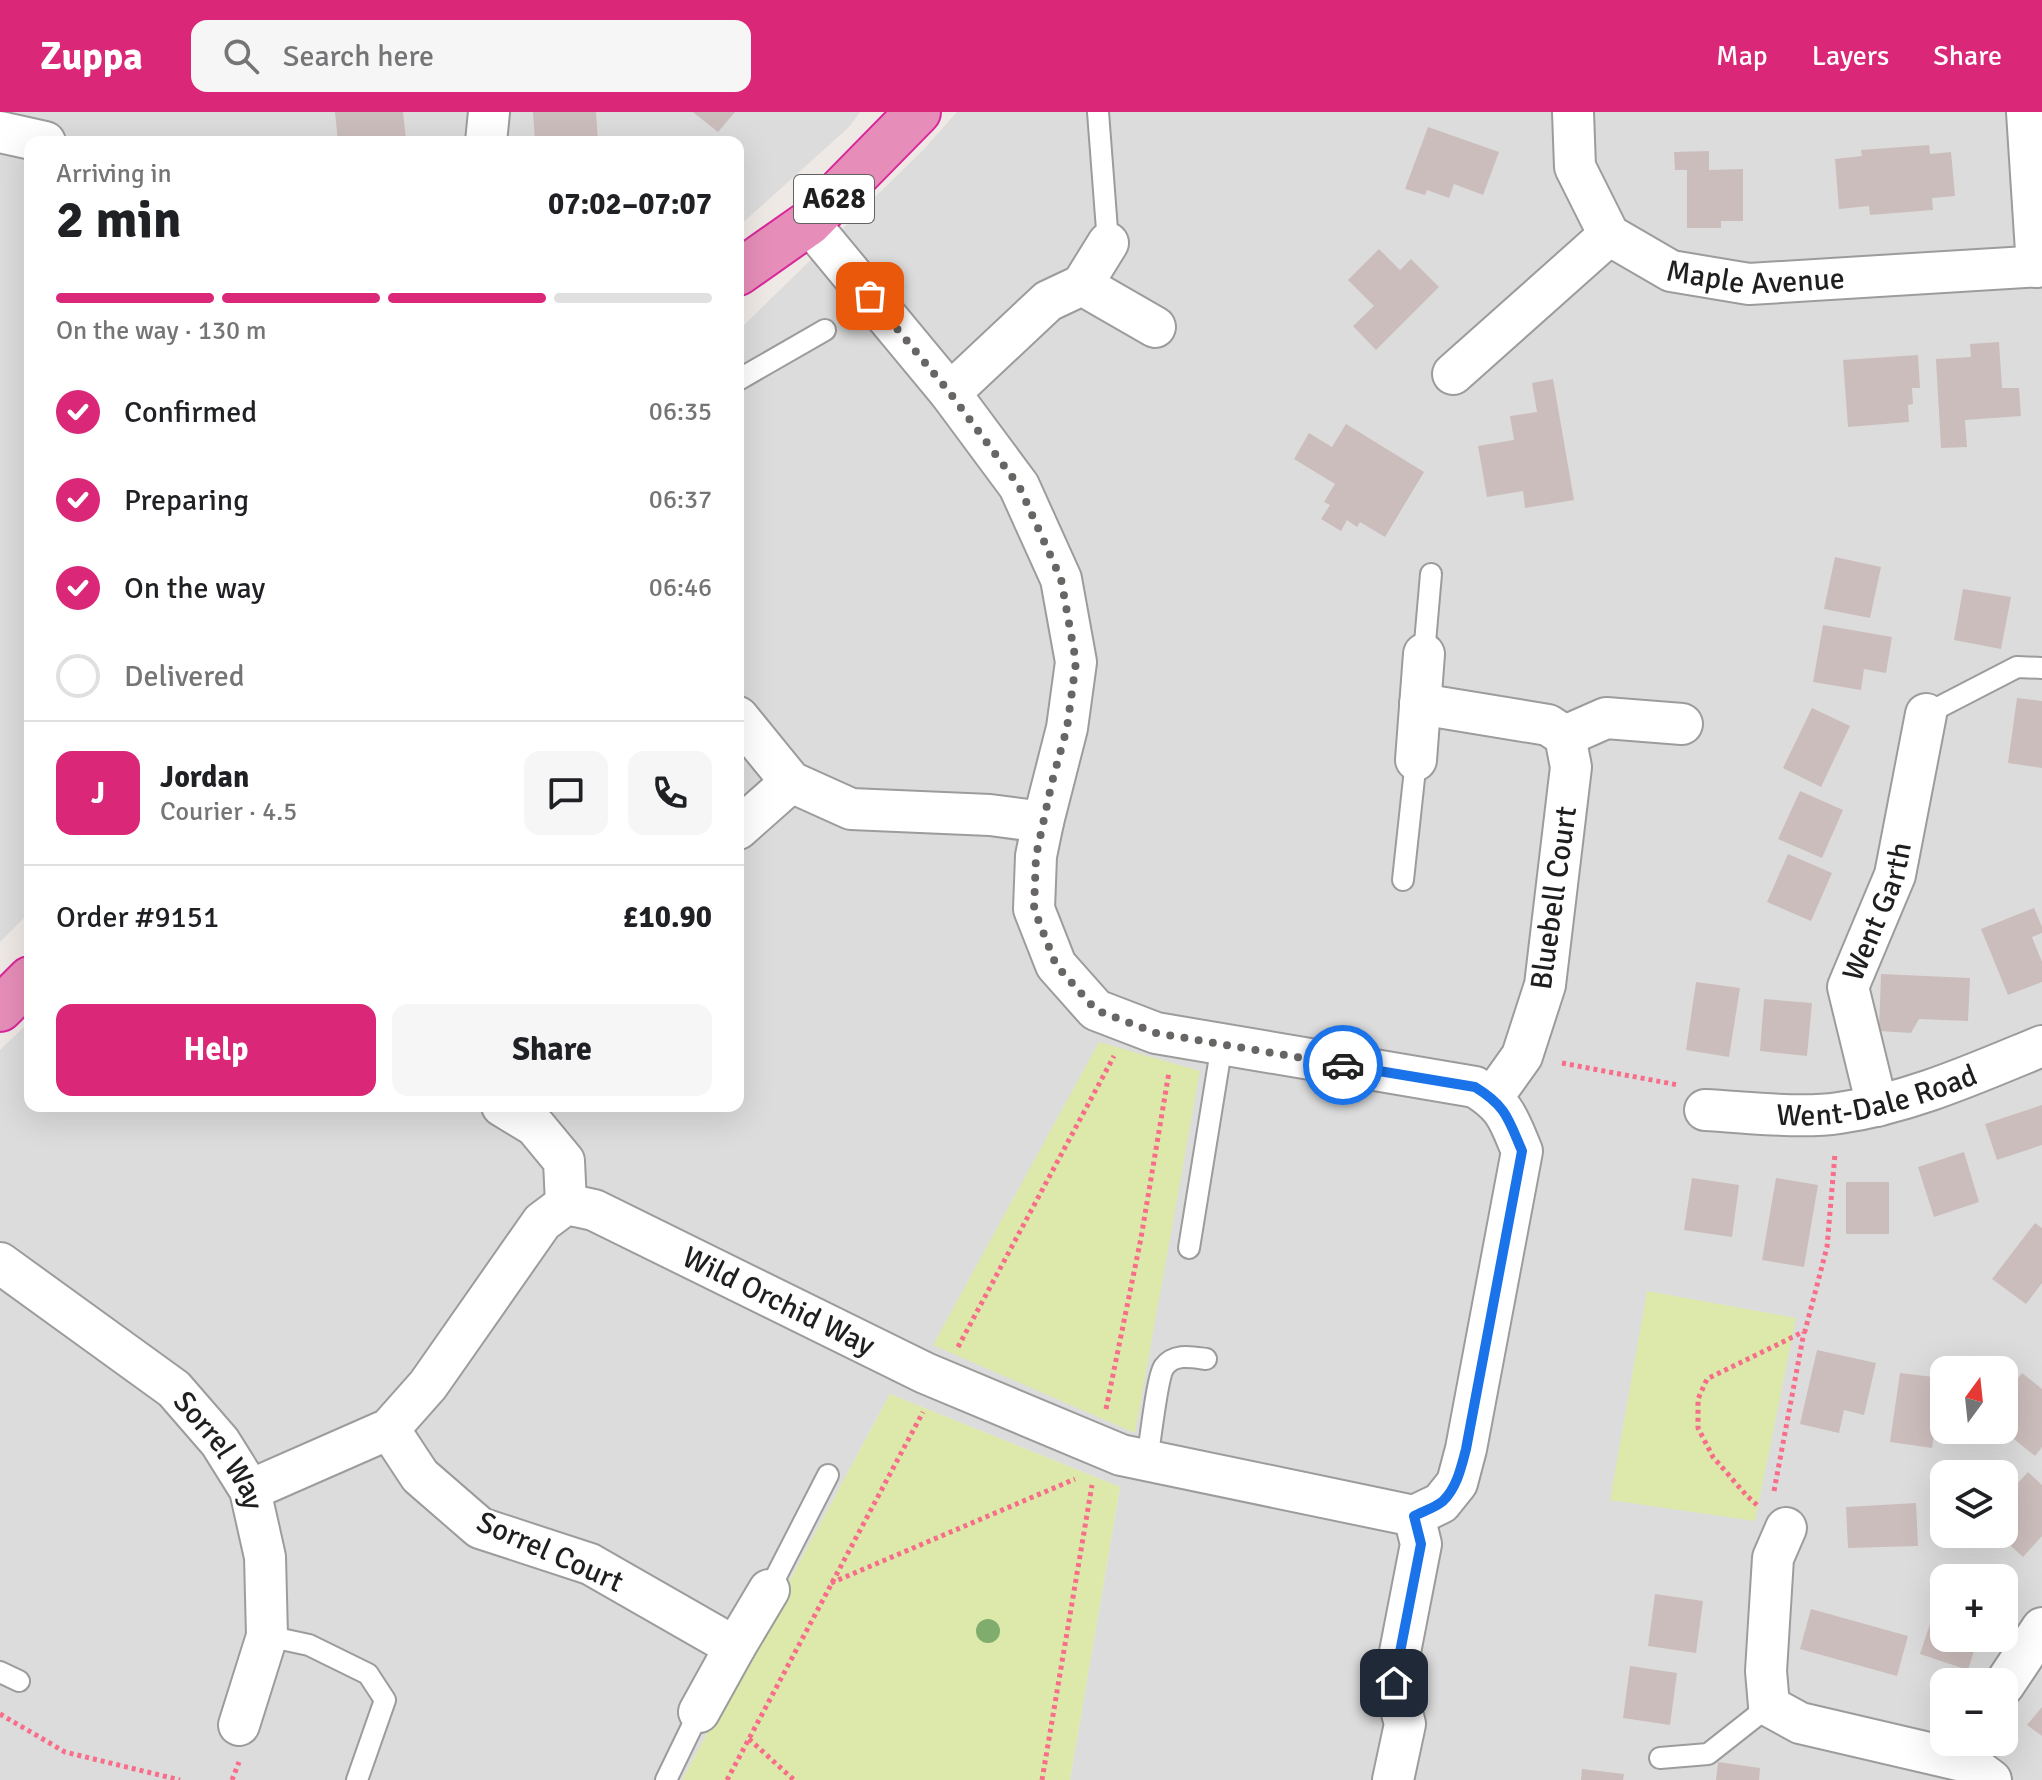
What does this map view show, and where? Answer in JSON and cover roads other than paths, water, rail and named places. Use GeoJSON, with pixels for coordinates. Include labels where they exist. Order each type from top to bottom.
{"type":"FeatureCollection","features":[{"type":"Feature","properties":{"kind":"highway","name":"A628"},"geometry":{"type":"LineString","coordinates":[[744,269],[809,223],[918,112]]}},
{"type":"Feature","properties":{"kind":"highway"},"geometry":{"type":"LineString","coordinates":[[0,1009],[24,985]]}},
{"type":"Feature","properties":{"kind":"street"},"geometry":{"type":"LineString","coordinates":[[2,112],[0,132],[24,137]]}},
{"type":"Feature","properties":{"kind":"street"},"geometry":{"type":"LineString","coordinates":[[487,136],[489,112]]}},
{"type":"Feature","properties":{"kind":"street"},"geometry":{"type":"LineString","coordinates":[[1453,374],[1609,235],[1575,167],[1573,112]]}},
{"type":"Feature","properties":{"kind":"street"},"geometry":{"type":"LineString","coordinates":[[2027,112],[2039,266]]}},
{"type":"Feature","properties":{"kind":"street"},"geometry":{"type":"LineString","coordinates":[[809,223],[950,393],[1019,486],[1061,579],[1076,662],[1067,728],[1036,856],[1034,909],[1056,965],[1096,1010],[1156,1033],[1475,1087],[1492,1098],[1505,1113],[1522,1151],[1457,1483],[1441,1503],[1414,1516],[1421,1544],[1394,1683],[1405,1724],[1393,1780]]}},
{"type":"Feature","properties":{"kind":"street","name":"Maple Avenue"},"geometry":{"type":"LineString","coordinates":[[1609,235],[1671,271],[1749,284],[2039,266]]}},
{"type":"Feature","properties":{"kind":"street"},"geometry":{"type":"LineString","coordinates":[[950,393],[1048,301],[1082,285],[1108,243]]}},
{"type":"Feature","properties":{"kind":"street"},"geometry":{"type":"LineString","coordinates":[[1082,285],[1155,327]]}},
{"type":"Feature","properties":{"kind":"street"},"geometry":{"type":"LineString","coordinates":[[1416,760],[1424,654]]}},
{"type":"Feature","properties":{"kind":"street"},"geometry":{"type":"LineString","coordinates":[[1420,704],[1548,725],[1565,736],[1606,718],[1682,724]]}},
{"type":"Feature","properties":{"kind":"street","name":"Went Garth"},"geometry":{"type":"LineString","coordinates":[[1877,1106],[1848,987],[1895,875],[1926,714]]}},
{"type":"Feature","properties":{"kind":"street"},"geometry":{"type":"LineString","coordinates":[[744,724],[791,782],[851,809],[990,815],[1043,822]]}},
{"type":"Feature","properties":{"kind":"street","name":"Bluebell Court"},"geometry":{"type":"LineString","coordinates":[[1492,1098],[1522,1056],[1545,985],[1571,767],[1565,736]]}},
{"type":"Feature","properties":{"kind":"street"},"geometry":{"type":"LineString","coordinates":[[744,824],[791,782]]}},
{"type":"Feature","properties":{"kind":"street","name":"Went-Dale Road"},"geometry":{"type":"LineString","coordinates":[[1705,1110],[1838,1114],[1938,1088],[2042,1046]]}},
{"type":"Feature","properties":{"kind":"street"},"geometry":{"type":"LineString","coordinates":[[250,1490],[389,1429],[428,1385],[542,1222],[566,1204],[564,1161],[535,1126],[512,1112]]}},
{"type":"Feature","properties":{"kind":"street","name":"Wild Orchid Way"},"geometry":{"type":"LineString","coordinates":[[566,1204],[594,1210],[925,1373],[1121,1455],[1414,1516]]}},
{"type":"Feature","properties":{"kind":"street","name":"Sorrel Way"},"geometry":{"type":"LineString","coordinates":[[0,1263],[174,1389],[220,1442],[250,1490],[265,1557],[267,1636],[239,1725]]}},
{"type":"Feature","properties":{"kind":"street","name":"Sorrel Court"},"geometry":{"type":"LineString","coordinates":[[389,1429],[420,1476],[480,1528],[590,1564],[735,1647]]}},
{"type":"Feature","properties":{"kind":"street"},"geometry":{"type":"LineString","coordinates":[[1778,1522],[1766,1671],[1769,1706],[1800,1723],[1978,1761]]}},
{"type":"Feature","properties":{"kind":"street"},"geometry":{"type":"LineString","coordinates":[[699,1712],[769,1590]]}},
{"type":"Feature","properties":{"kind":"street"},"geometry":{"type":"LineString","coordinates":[[2015,1668],[2042,1628]]}},
{"type":"Feature","properties":{"kind":"lane"},"geometry":{"type":"LineString","coordinates":[[1098,112],[1108,243]]}},
{"type":"Feature","properties":{"kind":"lane"},"geometry":{"type":"LineString","coordinates":[[744,377],[825,330]]}},
{"type":"Feature","properties":{"kind":"lane"},"geometry":{"type":"LineString","coordinates":[[1424,654],[1431,574]]}},
{"type":"Feature","properties":{"kind":"lane"},"geometry":{"type":"LineString","coordinates":[[1926,714],[2017,667],[2042,668]]}},
{"type":"Feature","properties":{"kind":"lane"},"geometry":{"type":"LineString","coordinates":[[1403,880],[1416,760]]}},
{"type":"Feature","properties":{"kind":"lane"},"geometry":{"type":"LineString","coordinates":[[1189,1248],[1222,1044]]}},
{"type":"Feature","properties":{"kind":"lane"},"geometry":{"type":"LineString","coordinates":[[1147,1460],[1164,1367],[1174,1359],[1185,1356],[1206,1359]]}},
{"type":"Feature","properties":{"kind":"lane"},"geometry":{"type":"LineString","coordinates":[[769,1590],[828,1475]]}},
{"type":"Feature","properties":{"kind":"lane"},"geometry":{"type":"LineString","coordinates":[[267,1636],[309,1645],[368,1674],[385,1700],[357,1780]]}},
{"type":"Feature","properties":{"kind":"lane"},"geometry":{"type":"LineString","coordinates":[[0,1672],[19,1681]]}},
{"type":"Feature","properties":{"kind":"lane"},"geometry":{"type":"LineString","coordinates":[[1660,1758],[1708,1754],[1769,1706]]}},
{"type":"Feature","properties":{"kind":"lane"},"geometry":{"type":"LineString","coordinates":[[666,1780],[699,1712]]}}]}
